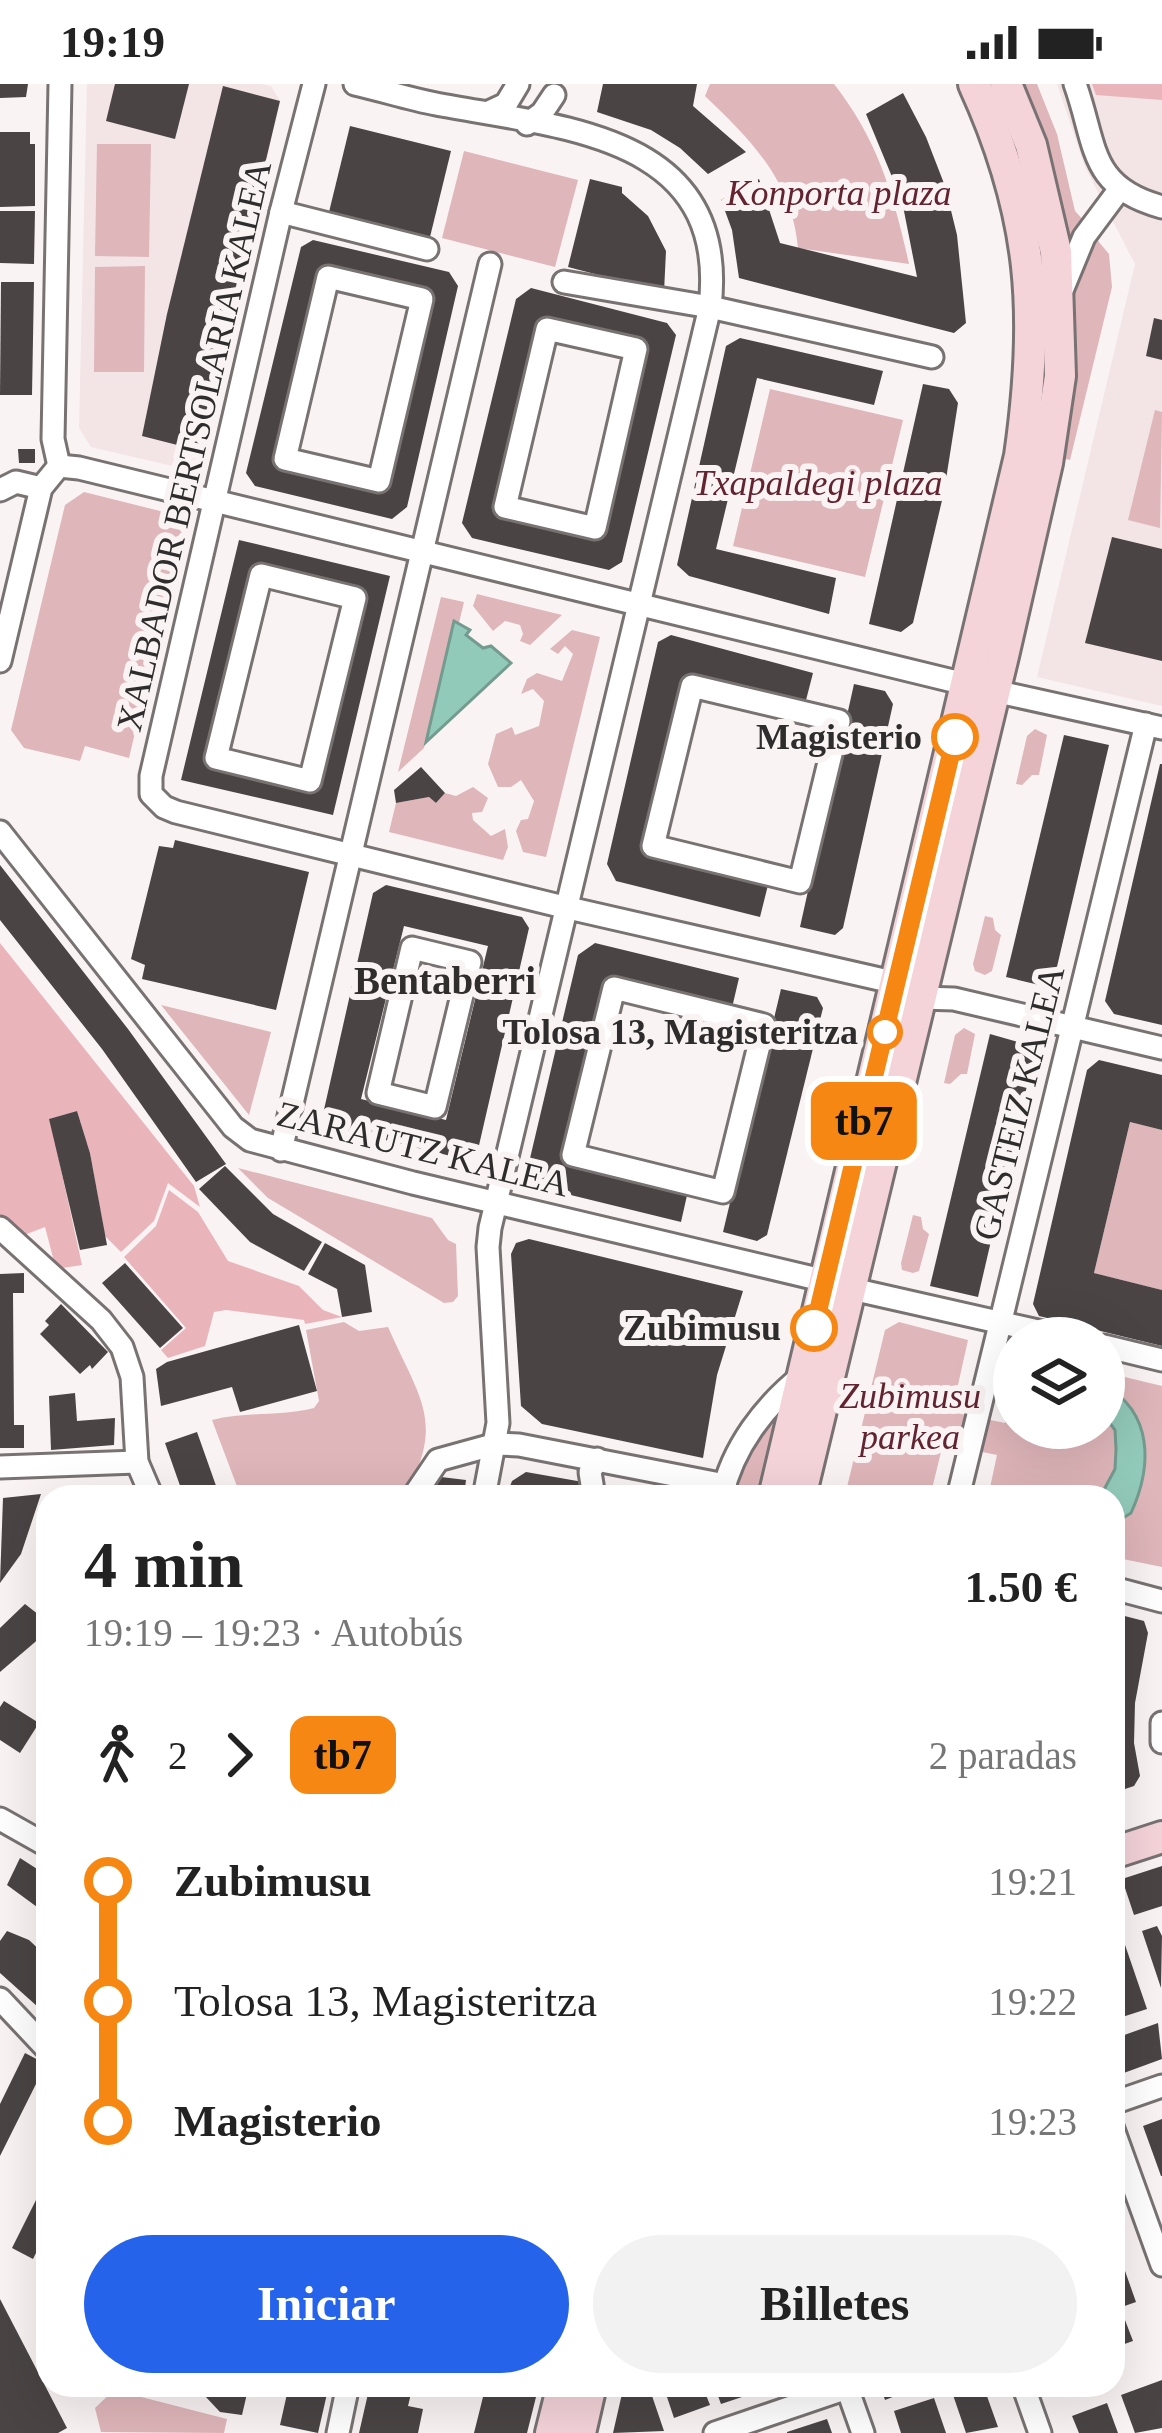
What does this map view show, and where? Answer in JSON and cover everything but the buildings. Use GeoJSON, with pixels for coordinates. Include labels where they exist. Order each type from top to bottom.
{"type":"FeatureCollection","features":[{"type":"Feature","properties":{"kind":"main road"},"geometry":{"type":"LineString","coordinates":[[974,84],[1016,196],[1028,257],[1033,323],[1020,456],[981,687]]}},
{"type":"Feature","properties":{"kind":"main road"},"geometry":{"type":"LineString","coordinates":[[802,1485],[839,1285],[981,687],[1047,464],[1060,376],[1056,252],[1030,145],[1006,84]]}},
{"type":"Feature","properties":{"kind":"main road"},"geometry":{"type":"LineString","coordinates":[[777,1485],[803,1375],[839,1285]]}},
{"type":"Feature","properties":{"kind":"main road"},"geometry":{"type":"LineString","coordinates":[[1125,1849],[1162,1837]]}},
{"type":"Feature","properties":{"kind":"main road"},"geometry":{"type":"LineString","coordinates":[[551,2433],[560,2397]]}},
{"type":"Feature","properties":{"kind":"main road"},"geometry":{"type":"LineString","coordinates":[[580,2433],[588,2397]]}},
{"type":"Feature","properties":{"kind":"street"},"geometry":{"type":"LineString","coordinates":[[0,661],[41,488],[58,466],[53,439],[60,84]]}},
{"type":"Feature","properties":{"kind":"street","name":"XALBADOR BERTSOLARIA KALEA"},"geometry":{"type":"LineString","coordinates":[[314,84],[150,786],[157,802],[176,812],[352,854]]}},
{"type":"Feature","properties":{"kind":"street"},"geometry":{"type":"LineString","coordinates":[[355,84],[533,121],[647,158],[688,197],[713,252],[710,307],[496,1202],[488,1247],[496,1444],[487,1485]]}},
{"type":"Feature","properties":{"kind":"street"},"geometry":{"type":"LineString","coordinates":[[489,112],[506,104],[518,84]]}},
{"type":"Feature","properties":{"kind":"street"},"geometry":{"type":"LineString","coordinates":[[1075,84],[1102,168],[1119,190],[1162,207]]}},
{"type":"Feature","properties":{"kind":"street"},"geometry":{"type":"LineString","coordinates":[[435,104],[476,122],[506,128],[533,121],[555,90]]}},
{"type":"Feature","properties":{"kind":"street"},"geometry":{"type":"LineString","coordinates":[[555,90],[561,118],[578,133]]}},
{"type":"Feature","properties":{"kind":"street"},"geometry":{"type":"LineString","coordinates":[[1060,296],[1074,254],[1119,190]]}},
{"type":"Feature","properties":{"kind":"street"},"geometry":{"type":"LineString","coordinates":[[281,212],[427,249]]}},
{"type":"Feature","properties":{"kind":"street"},"geometry":{"type":"LineString","coordinates":[[281,1150],[490,264]]}},
{"type":"Feature","properties":{"kind":"street"},"geometry":{"type":"LineString","coordinates":[[328,277],[422,299],[379,481],[285,459],[328,277]]}},
{"type":"Feature","properties":{"kind":"street"},"geometry":{"type":"LineString","coordinates":[[564,282],[710,307],[932,357]]}},
{"type":"Feature","properties":{"kind":"street"},"geometry":{"type":"LineString","coordinates":[[547,329],[636,349],[595,528],[506,507],[547,329]]}},
{"type":"Feature","properties":{"kind":"street"},"geometry":{"type":"LineString","coordinates":[[58,466],[1154,726]]}},
{"type":"Feature","properties":{"kind":"street"},"geometry":{"type":"LineString","coordinates":[[0,490],[16,482],[41,488]]}},
{"type":"Feature","properties":{"kind":"street"},"geometry":{"type":"LineString","coordinates":[[261,575],[356,598],[310,782],[216,758],[261,575]]}},
{"type":"Feature","properties":{"kind":"street"},"geometry":{"type":"LineString","coordinates":[[692,686],[839,721],[800,882],[653,846],[692,686]]}},
{"type":"Feature","properties":{"kind":"street","name":"GASTEIZ KALEA"},"geometry":{"type":"LineString","coordinates":[[1001,1317],[1071,1027],[1154,726]]}},
{"type":"Feature","properties":{"kind":"street","name":"ZARAUTZ KALEA"},"geometry":{"type":"LineString","coordinates":[[0,832],[233,1127],[250,1140],[993,1319]]}},
{"type":"Feature","properties":{"kind":"street"},"geometry":{"type":"LineString","coordinates":[[352,854],[1162,1048]]}},
{"type":"Feature","properties":{"kind":"street"},"geometry":{"type":"LineString","coordinates":[[412,948],[470,962],[435,1107],[378,1093],[412,948]]}},
{"type":"Feature","properties":{"kind":"street"},"geometry":{"type":"LineString","coordinates":[[614,988],[764,1024],[723,1192],[573,1155],[614,988]]}},
{"type":"Feature","properties":{"kind":"street"},"geometry":{"type":"LineString","coordinates":[[0,1228],[101,1320],[122,1347],[132,1377],[137,1462],[147,1485]]}},
{"type":"Feature","properties":{"kind":"street","name":"GASTEIZ KALEA"},"geometry":{"type":"LineString","coordinates":[[961,1485],[993,1350]]}},
{"type":"Feature","properties":{"kind":"street"},"geometry":{"type":"LineString","coordinates":[[1125,1351],[1162,1360]]}},
{"type":"Feature","properties":{"kind":"street"},"geometry":{"type":"LineString","coordinates":[[726,1485],[752,1429],[776,1396],[803,1375]]}},
{"type":"Feature","properties":{"kind":"street"},"geometry":{"type":"LineString","coordinates":[[421,1485],[438,1460],[496,1444],[597,1460],[699,1485]]}},
{"type":"Feature","properties":{"kind":"street"},"geometry":{"type":"LineString","coordinates":[[592,1485],[590,1472],[597,1460]]}},
{"type":"Feature","properties":{"kind":"street"},"geometry":{"type":"LineString","coordinates":[[0,1467],[137,1462]]}},
{"type":"Feature","properties":{"kind":"street"},"geometry":{"type":"LineString","coordinates":[[1125,1591],[1162,1600]]}},
{"type":"Feature","properties":{"kind":"street"},"geometry":{"type":"LineString","coordinates":[[1162,1723],[1162,1742]]}},
{"type":"Feature","properties":{"kind":"street"},"geometry":{"type":"LineString","coordinates":[[0,1819],[36,1839]]}},
{"type":"Feature","properties":{"kind":"street"},"geometry":{"type":"LineString","coordinates":[[0,1999],[36,2037]]}},
{"type":"Feature","properties":{"kind":"street"},"geometry":{"type":"LineString","coordinates":[[1125,2099],[1162,2086]]}},
{"type":"Feature","properties":{"kind":"street"},"geometry":{"type":"LineString","coordinates":[[1125,2162],[1162,2265]]}},
{"type":"Feature","properties":{"kind":"street"},"geometry":{"type":"LineString","coordinates":[[338,2433],[346,2397]]}},
{"type":"Feature","properties":{"kind":"street"},"geometry":{"type":"LineString","coordinates":[[715,2433],[816,2397]]}},
{"type":"Feature","properties":{"kind":"street"},"geometry":{"type":"LineString","coordinates":[[851,2397],[863,2433]]}},
{"type":"Feature","properties":{"kind":"street"},"geometry":{"type":"LineString","coordinates":[[1027,2397],[1040,2433]]}},
{"type":"Feature","properties":{"kind":"shaded area"},"geometry":{"type":"Polygon","coordinates":[[[87,84],[261,84],[271,86],[280,101],[200,457],[181,468],[91,447],[79,428],[87,84]]]}},
{"type":"Feature","properties":{"kind":"shaded area"},"geometry":{"type":"Polygon","coordinates":[[[1057,84],[1162,84],[1162,706],[1037,677],[1135,264],[1085,167],[1057,84]]]}},
{"type":"Feature","properties":{"kind":"shaded area"},"geometry":{"type":"Polygon","coordinates":[[[1092,84],[1162,84],[1162,100],[1096,95],[1092,84]]]}},
{"type":"Feature","properties":{"kind":"shaded area"},"geometry":{"type":"Polygon","coordinates":[[[454,621],[470,630],[466,635],[483,648],[491,646],[511,663],[426,742],[454,621]]]}},
{"type":"Feature","properties":{"kind":"shaded area"},"geometry":{"type":"Polygon","coordinates":[[[0,943],[194,1186],[200,1207],[168,1183],[154,1221],[121,1252],[105,1236],[77,1111],[50,1119],[82,1265],[56,1269],[45,1227],[19,1237],[0,1220],[0,943]]]}},
{"type":"Feature","properties":{"kind":"shaded area"},"geometry":{"type":"Polygon","coordinates":[[[169,1190],[198,1212],[228,1261],[299,1286],[323,1310],[342,1317],[305,1324],[304,1320],[214,1312],[205,1346],[168,1358],[161,1350],[186,1328],[124,1257],[156,1226],[169,1190]]]}},
{"type":"Feature","properties":{"kind":"shaded area"},"geometry":{"type":"Polygon","coordinates":[[[1125,1402],[1140,1426],[1145,1460],[1138,1495],[1125,1517],[1125,1485],[1106,1485],[1115,1469],[1116,1449],[1125,1449],[1125,1402]]]}},
{"type":"Feature","properties":{"kind":"green space","name":"Konporta plaza"},"geometry":{"type":"Polygon","coordinates":[[[710,84],[834,84],[862,126],[882,170],[909,264],[798,248],[788,202],[778,182],[739,129],[705,96],[710,84]]]}},
{"type":"Feature","properties":{"kind":"green space"},"geometry":{"type":"Polygon","coordinates":[[[1016,84],[1037,84],[1057,134],[1075,211],[1086,223],[1069,257],[1016,84]]]}},
{"type":"Feature","properties":{"kind":"green space"},"geometry":{"type":"Polygon","coordinates":[[[97,144],[151,144],[149,257],[95,256],[97,144]]]}},
{"type":"Feature","properties":{"kind":"green space"},"geometry":{"type":"Polygon","coordinates":[[[464,151],[578,180],[555,267],[442,238],[464,151]]]}},
{"type":"Feature","properties":{"kind":"green space"},"geometry":{"type":"Polygon","coordinates":[[[1093,235],[1109,254],[1112,287],[1070,460],[1058,457],[1071,291],[1093,235]]]}},
{"type":"Feature","properties":{"kind":"green space"},"geometry":{"type":"Polygon","coordinates":[[[145,266],[144,372],[94,372],[95,267],[145,266]]]}},
{"type":"Feature","properties":{"kind":"green space","name":"Txapaldegi plaza"},"geometry":{"type":"Polygon","coordinates":[[[770,389],[903,420],[865,577],[733,546],[770,389]]]}},
{"type":"Feature","properties":{"kind":"green space"},"geometry":{"type":"Polygon","coordinates":[[[1155,410],[1162,412],[1160,528],[1128,520],[1155,410]]]}},
{"type":"Feature","properties":{"kind":"green space"},"geometry":{"type":"Polygon","coordinates":[[[84,492],[168,513],[182,533],[129,758],[85,746],[80,761],[24,748],[11,730],[65,505],[84,492]]]}},
{"type":"Feature","properties":{"kind":"green space"},"geometry":{"type":"Polygon","coordinates":[[[477,594],[562,615],[530,645],[520,641],[520,625],[505,621],[493,631],[473,606],[477,594]]]}},
{"type":"Feature","properties":{"kind":"green space"},"geometry":{"type":"Polygon","coordinates":[[[441,597],[464,602],[459,623],[454,622],[424,748],[398,772],[441,597]]]}},
{"type":"Feature","properties":{"kind":"green space"},"geometry":{"type":"Polygon","coordinates":[[[572,630],[600,637],[546,857],[523,852],[516,831],[521,820],[528,819],[534,801],[521,780],[511,787],[498,787],[488,764],[496,734],[512,727],[515,735],[539,726],[544,701],[533,689],[521,694],[527,679],[537,673],[562,681],[573,654],[565,646],[558,654],[550,649],[572,630]]]}},
{"type":"Feature","properties":{"kind":"green space"},"geometry":{"type":"Polygon","coordinates":[[[1035,729],[1047,735],[1039,775],[1016,784],[1027,736],[1035,729]]]}},
{"type":"Feature","properties":{"kind":"green space"},"geometry":{"type":"Polygon","coordinates":[[[473,787],[488,798],[482,812],[472,813],[473,820],[491,836],[505,829],[508,847],[503,860],[389,832],[396,803],[429,797],[436,803],[445,793],[456,796],[473,787]]]}},
{"type":"Feature","properties":{"kind":"green space"},"geometry":{"type":"Polygon","coordinates":[[[985,916],[993,918],[1001,935],[992,971],[985,975],[975,971],[973,964],[985,916]]]}},
{"type":"Feature","properties":{"kind":"green space"},"geometry":{"type":"Polygon","coordinates":[[[161,1005],[271,1032],[249,1115],[161,1005]]]}},
{"type":"Feature","properties":{"kind":"green space"},"geometry":{"type":"Polygon","coordinates":[[[964,1028],[975,1034],[967,1074],[944,1083],[955,1035],[964,1028]]]}},
{"type":"Feature","properties":{"kind":"green space"},"geometry":{"type":"Polygon","coordinates":[[[1130,1122],[1162,1130],[1162,1290],[1094,1273],[1130,1122]]]}},
{"type":"Feature","properties":{"kind":"green space"},"geometry":{"type":"Polygon","coordinates":[[[238,1168],[432,1218],[456,1244],[458,1296],[444,1303],[268,1198],[238,1168]]]}},
{"type":"Feature","properties":{"kind":"green space"},"geometry":{"type":"Polygon","coordinates":[[[913,1215],[921,1217],[929,1234],[919,1271],[913,1273],[902,1270],[901,1263],[913,1215]]]}},
{"type":"Feature","properties":{"kind":"green space"},"geometry":{"type":"Polygon","coordinates":[[[344,1322],[359,1331],[388,1327],[424,1411],[424,1449],[410,1485],[236,1485],[212,1420],[314,1408],[319,1401],[306,1330],[344,1322]]]}},
{"type":"Feature","properties":{"kind":"green space","name":"Zubimusu parkea"},"geometry":{"type":"Polygon","coordinates":[[[899,1322],[968,1340],[952,1412],[993,1421],[993,1449],[1125,1449],[1125,1377],[1162,1386],[1162,1567],[1125,1559],[1125,1485],[991,1485],[997,1455],[943,1444],[933,1485],[847,1485],[885,1330],[899,1322]]]}},
{"type":"Feature","properties":{"kind":"green space"},"geometry":{"type":"Polygon","coordinates":[[[788,1402],[765,1485],[738,1485],[748,1458],[788,1402]]]}},
{"type":"Feature","properties":{"kind":"green space"},"geometry":{"type":"Polygon","coordinates":[[[107,2397],[141,2397],[227,2419],[224,2433],[101,2432],[95,2408],[107,2397]]]}},
{"type":"Feature","properties":{"kind":"bus line","name":"tb7"},"geometry":{"type":"LineString","coordinates":[[814,1328],[955,737]]}},
{"type":"Feature","properties":{"kind":"place","name":"Magisterio"},"geometry":{"type":"Point","coordinates":[955,737]}},
{"type":"Feature","properties":{"kind":"place","name":"Tolosa 13, Magisteritza"},"geometry":{"type":"Point","coordinates":[885,1032]}},
{"type":"Feature","properties":{"kind":"place","name":"Zubimusu"},"geometry":{"type":"Point","coordinates":[814,1328]}},
{"type":"Feature","properties":{"kind":"district","name":"Bentaberri"},"geometry":{"type":"Point","coordinates":[445,980]}}]}
